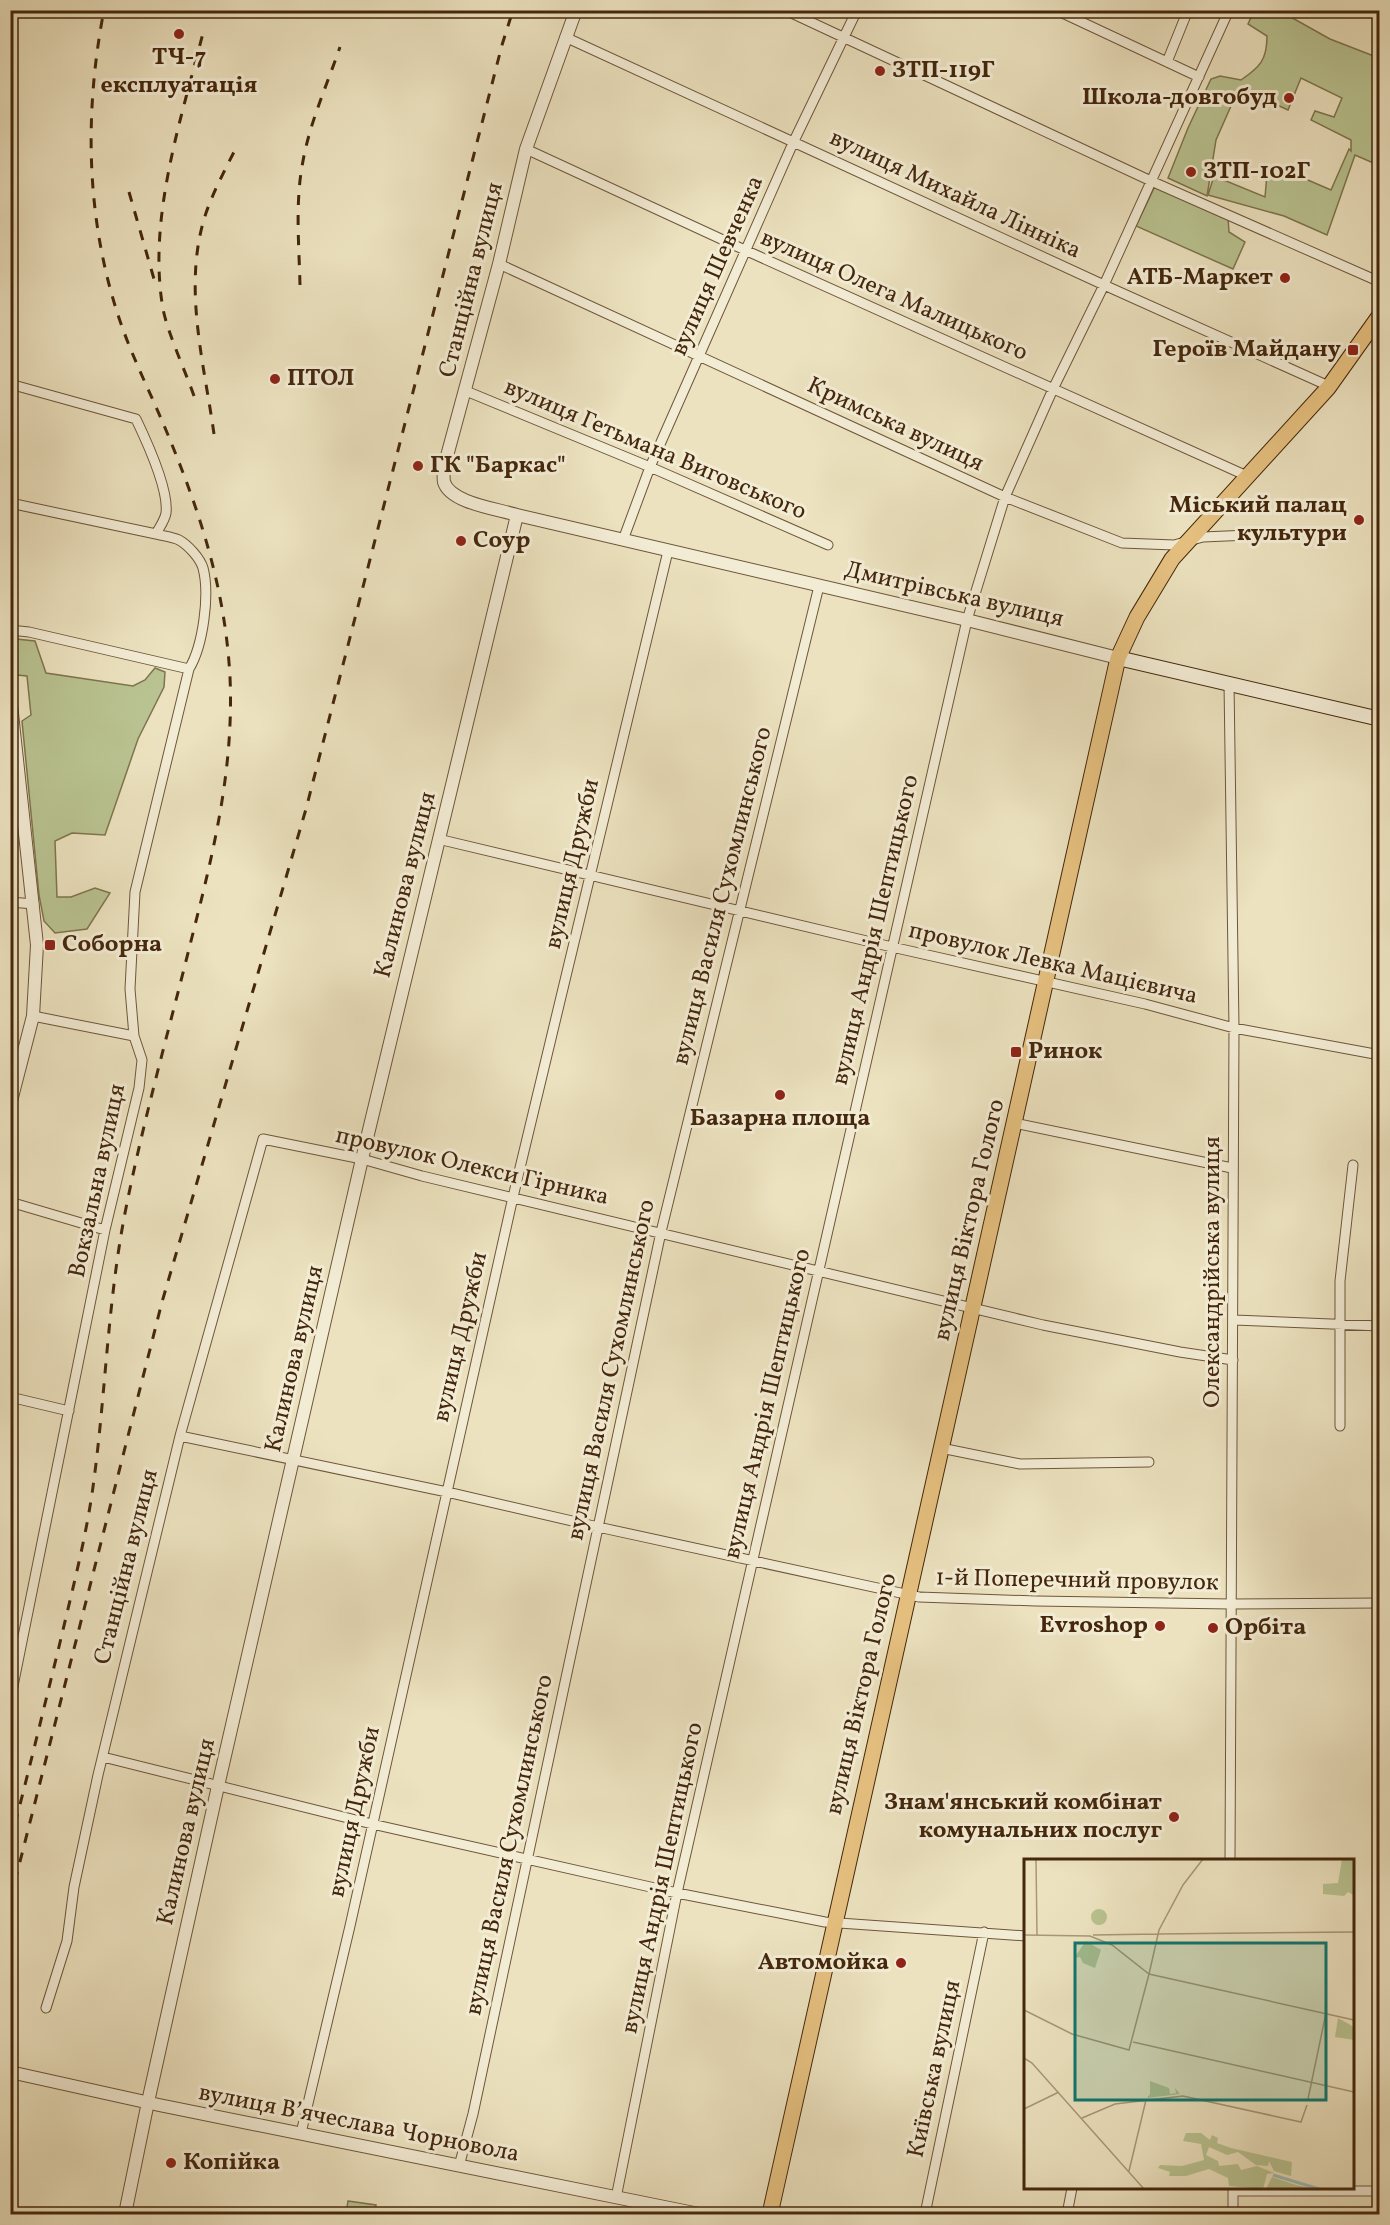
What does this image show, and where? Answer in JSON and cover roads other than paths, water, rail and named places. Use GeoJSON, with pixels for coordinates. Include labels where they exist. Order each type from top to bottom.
{"type":"FeatureCollection","features":[{"type":"Feature","properties":{"kind":"main road","name":"вулиця Віктора Голого"},"geometry":{"type":"LineString","coordinates":[[770,2214],[1119,658],[1148,597],[1186,542],[1328,388],[1380,315]]}},
{"type":"Feature","properties":{"kind":"main road","name":"Дмитрівська вулиця"},"geometry":{"type":"LineString","coordinates":[[1119,658],[1380,719]]}},
{"type":"Feature","properties":{"kind":"street","name":"Станційна вулиця"},"geometry":{"type":"LineString","coordinates":[[518,514],[458,497],[444,483],[444,467],[499,264],[526,149],[576,10]]}},
{"type":"Feature","properties":{"kind":"street"},"geometry":{"type":"LineString","coordinates":[[785,10],[1152,181],[1380,282]]}},
{"type":"Feature","properties":{"kind":"street","name":"вулиця Шевченка"},"geometry":{"type":"LineString","coordinates":[[623,540],[651,467],[793,143],[857,10]]}},
{"type":"Feature","properties":{"kind":"street"},"geometry":{"type":"LineString","coordinates":[[1056,10],[1199,77]]}},
{"type":"Feature","properties":{"kind":"street"},"geometry":{"type":"LineString","coordinates":[[1167,62],[1188,10]]}},
{"type":"Feature","properties":{"kind":"street","name":"вулиця Андрія Шептицького"},"geometry":{"type":"LineString","coordinates":[[616,2198],[678,1893],[817,1272],[967,620],[1005,497],[1229,10]]}},
{"type":"Feature","properties":{"kind":"street","name":"вулиця Михайла Лінніка"},"geometry":{"type":"LineString","coordinates":[[566,37],[793,143],[1322,383],[1328,388]]}},
{"type":"Feature","properties":{"kind":"street","name":"вулиця Олега Малицького"},"geometry":{"type":"LineString","coordinates":[[526,149],[747,252],[1247,476]]}},
{"type":"Feature","properties":{"kind":"street","name":"Кримська вулиця"},"geometry":{"type":"LineString","coordinates":[[499,264],[1005,497],[1122,543],[1174,545],[1203,537],[1292,532]]}},
{"type":"Feature","properties":{"kind":"street"},"geometry":{"type":"LineString","coordinates":[[10,384],[136,419],[146,439],[165,494],[166,515],[156,534]]}},
{"type":"Feature","properties":{"kind":"street","name":"вулиця Гетьмана Виговського"},"geometry":{"type":"LineString","coordinates":[[466,391],[651,467],[828,545]]}},
{"type":"Feature","properties":{"kind":"street","name":"Вокзальна вулиця"},"geometry":{"type":"LineString","coordinates":[[10,503],[178,540],[192,551],[202,567],[204,620],[195,658],[189,669],[135,892],[130,989],[134,1036],[142,1060],[139,1088],[105,1230],[14,1667],[10,1701]]}},
{"type":"Feature","properties":{"kind":"street","name":"Дмитрівська вулиця"},"geometry":{"type":"LineString","coordinates":[[518,514],[1119,658]]}},
{"type":"Feature","properties":{"kind":"street","name":"Калинова вулиця"},"geometry":{"type":"LineString","coordinates":[[125,2214],[218,1786],[362,1160],[518,514]]}},
{"type":"Feature","properties":{"kind":"street","name":"вулиця Дружби"},"geometry":{"type":"LineString","coordinates":[[301,2133],[513,1197],[668,551]]}},
{"type":"Feature","properties":{"kind":"street","name":"вулиця Василя Сухомлинського"},"geometry":{"type":"LineString","coordinates":[[459,2166],[473,2114],[661,1232],[819,586]]}},
{"type":"Feature","properties":{"kind":"street"},"geometry":{"type":"LineString","coordinates":[[10,630],[189,669]]}},
{"type":"Feature","properties":{"kind":"street","name":"Олександрійська вулиця"},"geometry":{"type":"LineString","coordinates":[[1229,683],[1234,1028],[1230,1859]]}},
{"type":"Feature","properties":{"kind":"street"},"geometry":{"type":"LineString","coordinates":[[10,696],[34,904],[37,962],[33,1016],[10,1105]]}},
{"type":"Feature","properties":{"kind":"street","name":"провулок Левка Мацієвича"},"geometry":{"type":"LineString","coordinates":[[438,839],[892,947],[1145,1004],[1234,1028],[1380,1055]]}},
{"type":"Feature","properties":{"kind":"street"},"geometry":{"type":"LineString","coordinates":[[10,902],[34,904]]}},
{"type":"Feature","properties":{"kind":"street"},"geometry":{"type":"LineString","coordinates":[[33,1016],[134,1036]]}},
{"type":"Feature","properties":{"kind":"street"},"geometry":{"type":"LineString","coordinates":[[1014,1123],[1232,1168]]}},
{"type":"Feature","properties":{"kind":"street","name":"Станційна вулиця"},"geometry":{"type":"LineString","coordinates":[[46,2008],[67,1941],[74,1887],[103,1757],[180,1436],[263,1139]]}},
{"type":"Feature","properties":{"kind":"street","name":"провулок Олекси Гірника"},"geometry":{"type":"LineString","coordinates":[[263,1139],[362,1160],[1043,1325],[1233,1360]]}},
{"type":"Feature","properties":{"kind":"street"},"geometry":{"type":"LineString","coordinates":[[1340,1426],[1342,1324],[1340,1281],[1353,1165]]}},
{"type":"Feature","properties":{"kind":"street"},"geometry":{"type":"LineString","coordinates":[[10,1202],[105,1230]]}},
{"type":"Feature","properties":{"kind":"street"},"geometry":{"type":"LineString","coordinates":[[1234,1320],[1380,1326]]}},
{"type":"Feature","properties":{"kind":"street"},"geometry":{"type":"LineString","coordinates":[[10,1397],[69,1411]]}},
{"type":"Feature","properties":{"kind":"street","name":"1-й Поперечний провулок"},"geometry":{"type":"LineString","coordinates":[[180,1436],[447,1492],[919,1597],[1036,1602],[1380,1603]]}},
{"type":"Feature","properties":{"kind":"street"},"geometry":{"type":"LineString","coordinates":[[941,1449],[1020,1464],[1149,1462]]}},
{"type":"Feature","properties":{"kind":"street"},"geometry":{"type":"LineString","coordinates":[[103,1757],[372,1824],[678,1893],[834,1923],[1024,1936]]}},
{"type":"Feature","properties":{"kind":"street","name":"Київська вулиця"},"geometry":{"type":"LineString","coordinates":[[925,2214],[984,1932]]}},
{"type":"Feature","properties":{"kind":"street","name":"вулиця Вʼячеслава Чорновола"},"geometry":{"type":"LineString","coordinates":[[10,2072],[699,2214]]}},
{"type":"Feature","properties":{"kind":"street"},"geometry":{"type":"LineString","coordinates":[[1067,2214],[1072,2189]]}},
{"type":"Feature","properties":{"kind":"street"},"geometry":{"type":"LineString","coordinates":[[1233,2214],[1233,2189],[1380,2191]]}},
{"type":"Feature","properties":{"kind":"railway"},"geometry":{"type":"LineString","coordinates":[[10,1843],[85,1534],[97,1458],[120,1239],[142,1136],[208,872],[221,808],[229,744],[230,677],[216,578],[188,485],[119,318],[100,243],[94,204],[91,127],[93,88],[104,10]]}},
{"type":"Feature","properties":{"kind":"railway"},"geometry":{"type":"LineString","coordinates":[[10,1901],[162,1302],[306,809],[502,45],[513,10]]}},
{"type":"Feature","properties":{"kind":"railway"},"geometry":{"type":"LineString","coordinates":[[194,396],[165,319],[159,274],[163,204],[169,168],[204,29]]}},
{"type":"Feature","properties":{"kind":"railway"},"geometry":{"type":"LineString","coordinates":[[300,285],[298,207],[303,161],[314,118],[340,47]]}},
{"type":"Feature","properties":{"kind":"railway"},"geometry":{"type":"LineString","coordinates":[[214,434],[197,324],[196,268],[199,240],[206,213],[216,187],[237,146]]}},
{"type":"Feature","properties":{"kind":"railway"},"geometry":{"type":"LineString","coordinates":[[129,192],[154,279]]}},
{"type":"Feature","properties":{"kind":"railway"},"geometry":{"type":"LineString","coordinates":[[10,1919],[15,1892]]}},
{"type":"Feature","properties":{"kind":"place","name":"ТЧ-7 експлуатація"},"geometry":{"type":"Point","coordinates":[179,34]}},
{"type":"Feature","properties":{"kind":"place","name":"ЗТП-119Г"},"geometry":{"type":"Point","coordinates":[880,71]}},
{"type":"Feature","properties":{"kind":"place","name":"Школа-довгобуд"},"geometry":{"type":"Point","coordinates":[1289,98]}},
{"type":"Feature","properties":{"kind":"place","name":"ЗТП-102Г"},"geometry":{"type":"Point","coordinates":[1191,172]}},
{"type":"Feature","properties":{"kind":"place","name":"АТБ-Маркет"},"geometry":{"type":"Point","coordinates":[1285,278]}},
{"type":"Feature","properties":{"kind":"place","name":"Героїв Майдану"},"geometry":{"type":"Point","coordinates":[1353,350]}},
{"type":"Feature","properties":{"kind":"place","name":"ПТОЛ"},"geometry":{"type":"Point","coordinates":[275,379]}},
{"type":"Feature","properties":{"kind":"place","name":"ГК \"Баркас\""},"geometry":{"type":"Point","coordinates":[418,466]}},
{"type":"Feature","properties":{"kind":"place","name":"Міський палац культури"},"geometry":{"type":"Point","coordinates":[1359,520]}},
{"type":"Feature","properties":{"kind":"place","name":"Соур"},"geometry":{"type":"Point","coordinates":[461,541]}},
{"type":"Feature","properties":{"kind":"place","name":"Соборна"},"geometry":{"type":"Point","coordinates":[50,945]}},
{"type":"Feature","properties":{"kind":"place","name":"Ринок"},"geometry":{"type":"Point","coordinates":[1016,1052]}},
{"type":"Feature","properties":{"kind":"place","name":"Базарна площа"},"geometry":{"type":"Point","coordinates":[780,1095]}},
{"type":"Feature","properties":{"kind":"place","name":"Evroshop"},"geometry":{"type":"Point","coordinates":[1160,1626]}},
{"type":"Feature","properties":{"kind":"place","name":"Орбіта"},"geometry":{"type":"Point","coordinates":[1213,1628]}},
{"type":"Feature","properties":{"kind":"place","name":"Знам'янський комбінат комунальних послуг"},"geometry":{"type":"Point","coordinates":[1174,1817]}},
{"type":"Feature","properties":{"kind":"place","name":"Автомойка"},"geometry":{"type":"Point","coordinates":[901,1963]}},
{"type":"Feature","properties":{"kind":"place","name":"Копійка"},"geometry":{"type":"Point","coordinates":[171,2163]}}]}
